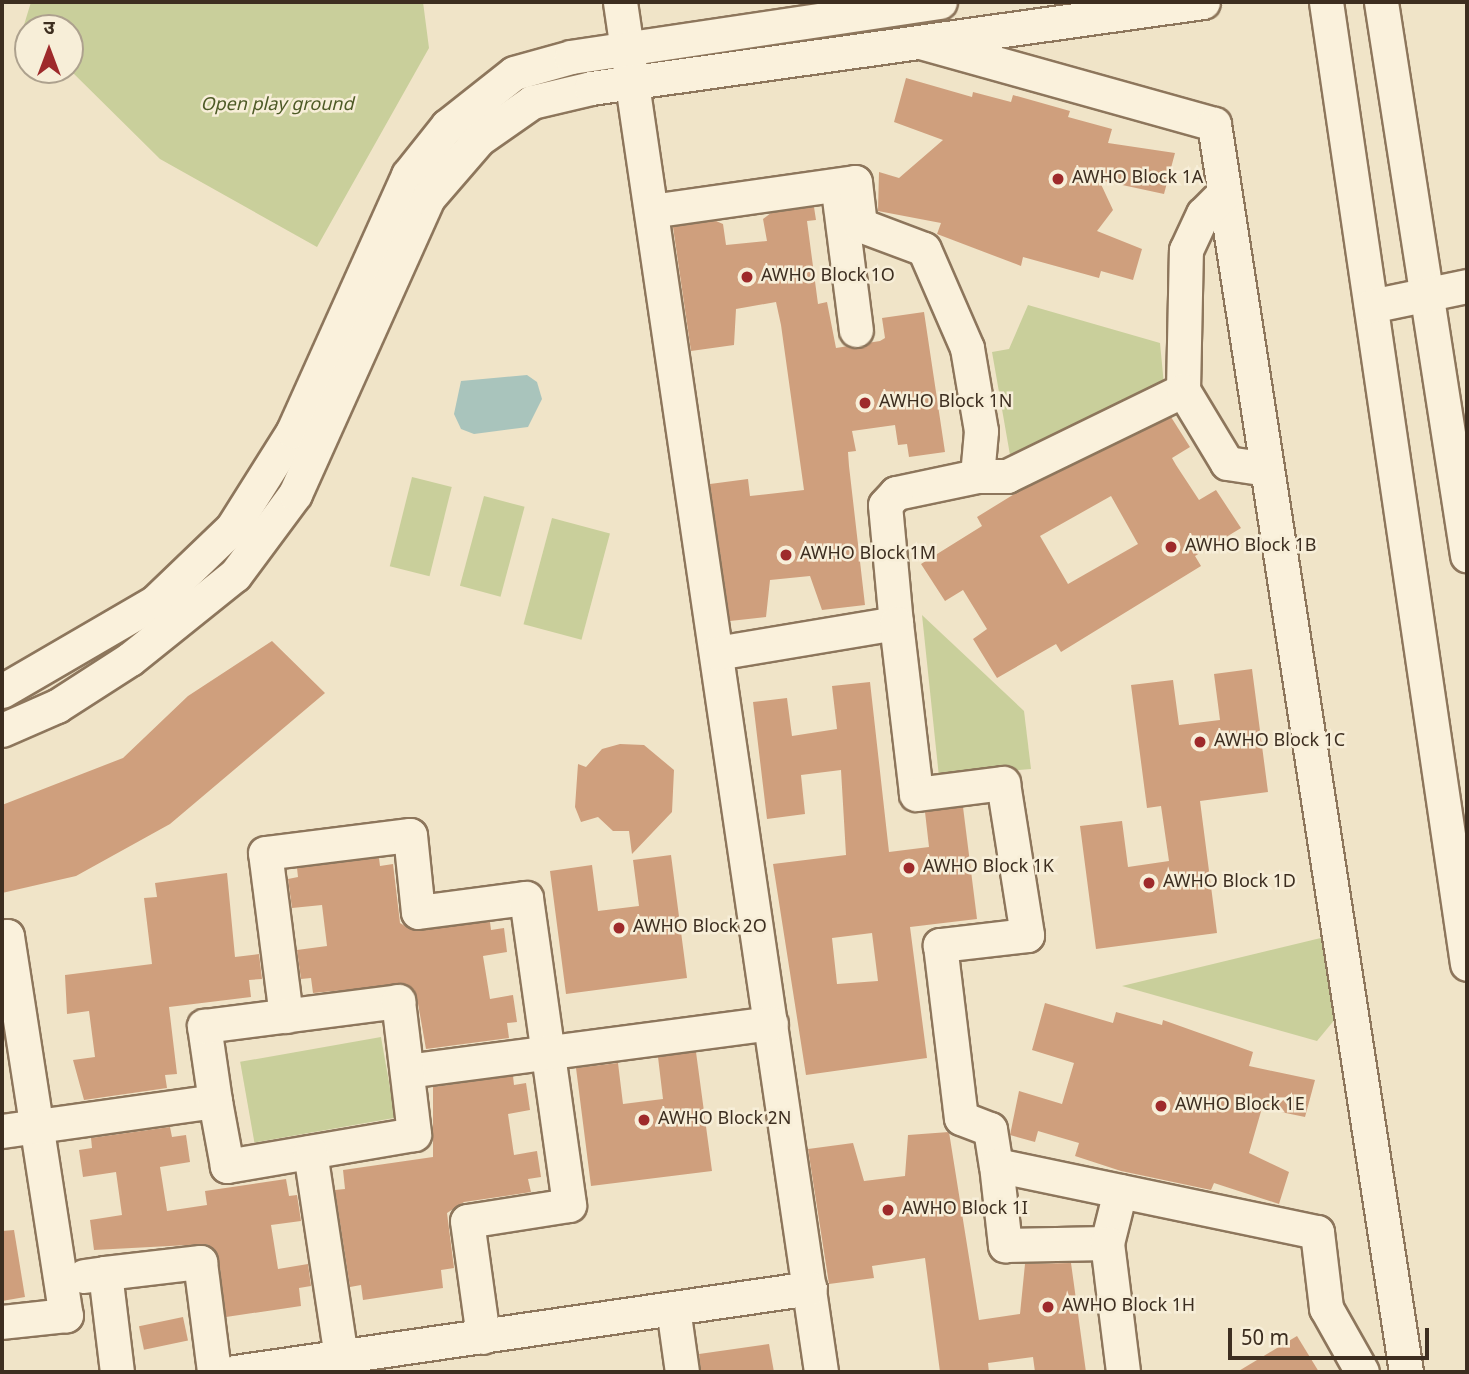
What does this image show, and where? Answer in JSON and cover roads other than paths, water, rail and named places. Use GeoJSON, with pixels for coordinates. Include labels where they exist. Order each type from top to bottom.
{"type":"FeatureCollection","features":[{"type":"Feature","properties":{"kind":"street"},"geometry":{"type":"LineString","coordinates":[[620,2],[821,1372]]}},
{"type":"Feature","properties":{"kind":"street"},"geometry":{"type":"LineString","coordinates":[[2,691],[155,602],[232,528],[293,430],[408,175],[447,126],[514,73],[627,49],[851,8],[940,2]]}},
{"type":"Feature","properties":{"kind":"street"},"geometry":{"type":"LineString","coordinates":[[2,730],[57,706],[130,659],[235,575],[295,494],[428,198],[479,139],[532,102],[631,83],[1203,2]]}},
{"type":"Feature","properties":{"kind":"street"},"geometry":{"type":"LineString","coordinates":[[1326,2],[1467,964]]}},
{"type":"Feature","properties":{"kind":"street"},"geometry":{"type":"LineString","coordinates":[[1381,2],[1467,555]]}},
{"type":"Feature","properties":{"kind":"street"},"geometry":{"type":"LineString","coordinates":[[924,43],[1214,124],[1406,1372]]}},
{"type":"Feature","properties":{"kind":"street"},"geometry":{"type":"LineString","coordinates":[[651,211],[837,181],[855,182],[860,225],[924,249],[967,348],[981,431],[977,476]]}},
{"type":"Feature","properties":{"kind":"street"},"geometry":{"type":"LineString","coordinates":[[837,181],[856,330]]}},
{"type":"Feature","properties":{"kind":"street"},"geometry":{"type":"LineString","coordinates":[[1224,193],[1203,214],[1186,250],[1183,390],[1227,463],[1267,468]]}},
{"type":"Feature","properties":{"kind":"street"},"geometry":{"type":"LineString","coordinates":[[1371,306],[1467,286]]}},
{"type":"Feature","properties":{"kind":"street"},"geometry":{"type":"LineString","coordinates":[[1107,1243],[1005,1244],[990,1129],[961,1118],[940,945],[1027,934],[1003,783],[916,794],[885,505],[896,493],[977,476],[1007,476],[1183,390]]}},
{"type":"Feature","properties":{"kind":"street"},"geometry":{"type":"LineString","coordinates":[[716,653],[896,623]]}},
{"type":"Feature","properties":{"kind":"street"},"geometry":{"type":"LineString","coordinates":[[286,1016],[265,853],[410,835],[418,912],[526,898],[569,1205],[467,1221],[483,1337]]}},
{"type":"Feature","properties":{"kind":"street"},"geometry":{"type":"LineString","coordinates":[[2,937],[7,936],[66,1315],[2,1322]]}},
{"type":"Feature","properties":{"kind":"street"},"geometry":{"type":"LineString","coordinates":[[398,1001],[414,1135],[227,1166],[204,1026],[286,1016],[398,1001]]}},
{"type":"Feature","properties":{"kind":"street"},"geometry":{"type":"LineString","coordinates":[[407,1071],[547,1049],[771,1023]]}},
{"type":"Feature","properties":{"kind":"street"},"geometry":{"type":"LineString","coordinates":[[2,1131],[215,1101]]}},
{"type":"Feature","properties":{"kind":"street"},"geometry":{"type":"LineString","coordinates":[[310,1152],[341,1357]]}},
{"type":"Feature","properties":{"kind":"street"},"geometry":{"type":"LineString","coordinates":[[996,1165],[1317,1232],[1326,1308],[1362,1372]]}},
{"type":"Feature","properties":{"kind":"street"},"geometry":{"type":"LineString","coordinates":[[1120,1191],[1107,1243],[1123,1372]]}},
{"type":"Feature","properties":{"kind":"street"},"geometry":{"type":"LineString","coordinates":[[61,1279],[200,1262],[214,1372]]}},
{"type":"Feature","properties":{"kind":"street"},"geometry":{"type":"LineString","coordinates":[[105,1273],[117,1372]]}},
{"type":"Feature","properties":{"kind":"street"},"geometry":{"type":"LineString","coordinates":[[235,1372],[810,1288]]}},
{"type":"Feature","properties":{"kind":"street"},"geometry":{"type":"LineString","coordinates":[[673,1308],[682,1372]]}},
{"type":"Feature","properties":{"kind":"water"},"geometry":{"type":"Polygon","coordinates":[[[527,375],[537,382],[542,399],[528,427],[474,434],[461,429],[454,414],[461,381],[527,375]]]}},
{"type":"Feature","properties":{"kind":"place","name":"AWHO Block 1A"},"geometry":{"type":"Point","coordinates":[1058,179]}},
{"type":"Feature","properties":{"kind":"place","name":"AWHO Block 1O"},"geometry":{"type":"Point","coordinates":[747,277]}},
{"type":"Feature","properties":{"kind":"place","name":"AWHO Block 1N"},"geometry":{"type":"Point","coordinates":[865,403]}},
{"type":"Feature","properties":{"kind":"place","name":"AWHO Block 1B"},"geometry":{"type":"Point","coordinates":[1171,547]}},
{"type":"Feature","properties":{"kind":"place","name":"AWHO Block 1M"},"geometry":{"type":"Point","coordinates":[786,555]}},
{"type":"Feature","properties":{"kind":"place","name":"AWHO Block 1C"},"geometry":{"type":"Point","coordinates":[1200,742]}},
{"type":"Feature","properties":{"kind":"place","name":"AWHO Block 1K"},"geometry":{"type":"Point","coordinates":[909,868]}},
{"type":"Feature","properties":{"kind":"place","name":"AWHO Block 1D"},"geometry":{"type":"Point","coordinates":[1149,883]}},
{"type":"Feature","properties":{"kind":"place","name":"AWHO Block 2O"},"geometry":{"type":"Point","coordinates":[619,928]}},
{"type":"Feature","properties":{"kind":"place","name":"AWHO Block 1E"},"geometry":{"type":"Point","coordinates":[1161,1106]}},
{"type":"Feature","properties":{"kind":"place","name":"AWHO Block 2N"},"geometry":{"type":"Point","coordinates":[644,1120]}},
{"type":"Feature","properties":{"kind":"place","name":"AWHO Block 1I"},"geometry":{"type":"Point","coordinates":[888,1210]}},
{"type":"Feature","properties":{"kind":"place","name":"AWHO Block 1H"},"geometry":{"type":"Point","coordinates":[1048,1307]}},
{"type":"Feature","properties":{"kind":"park label","name":"Open play ground"},"geometry":{"type":"Point","coordinates":[277,106]}}]}
